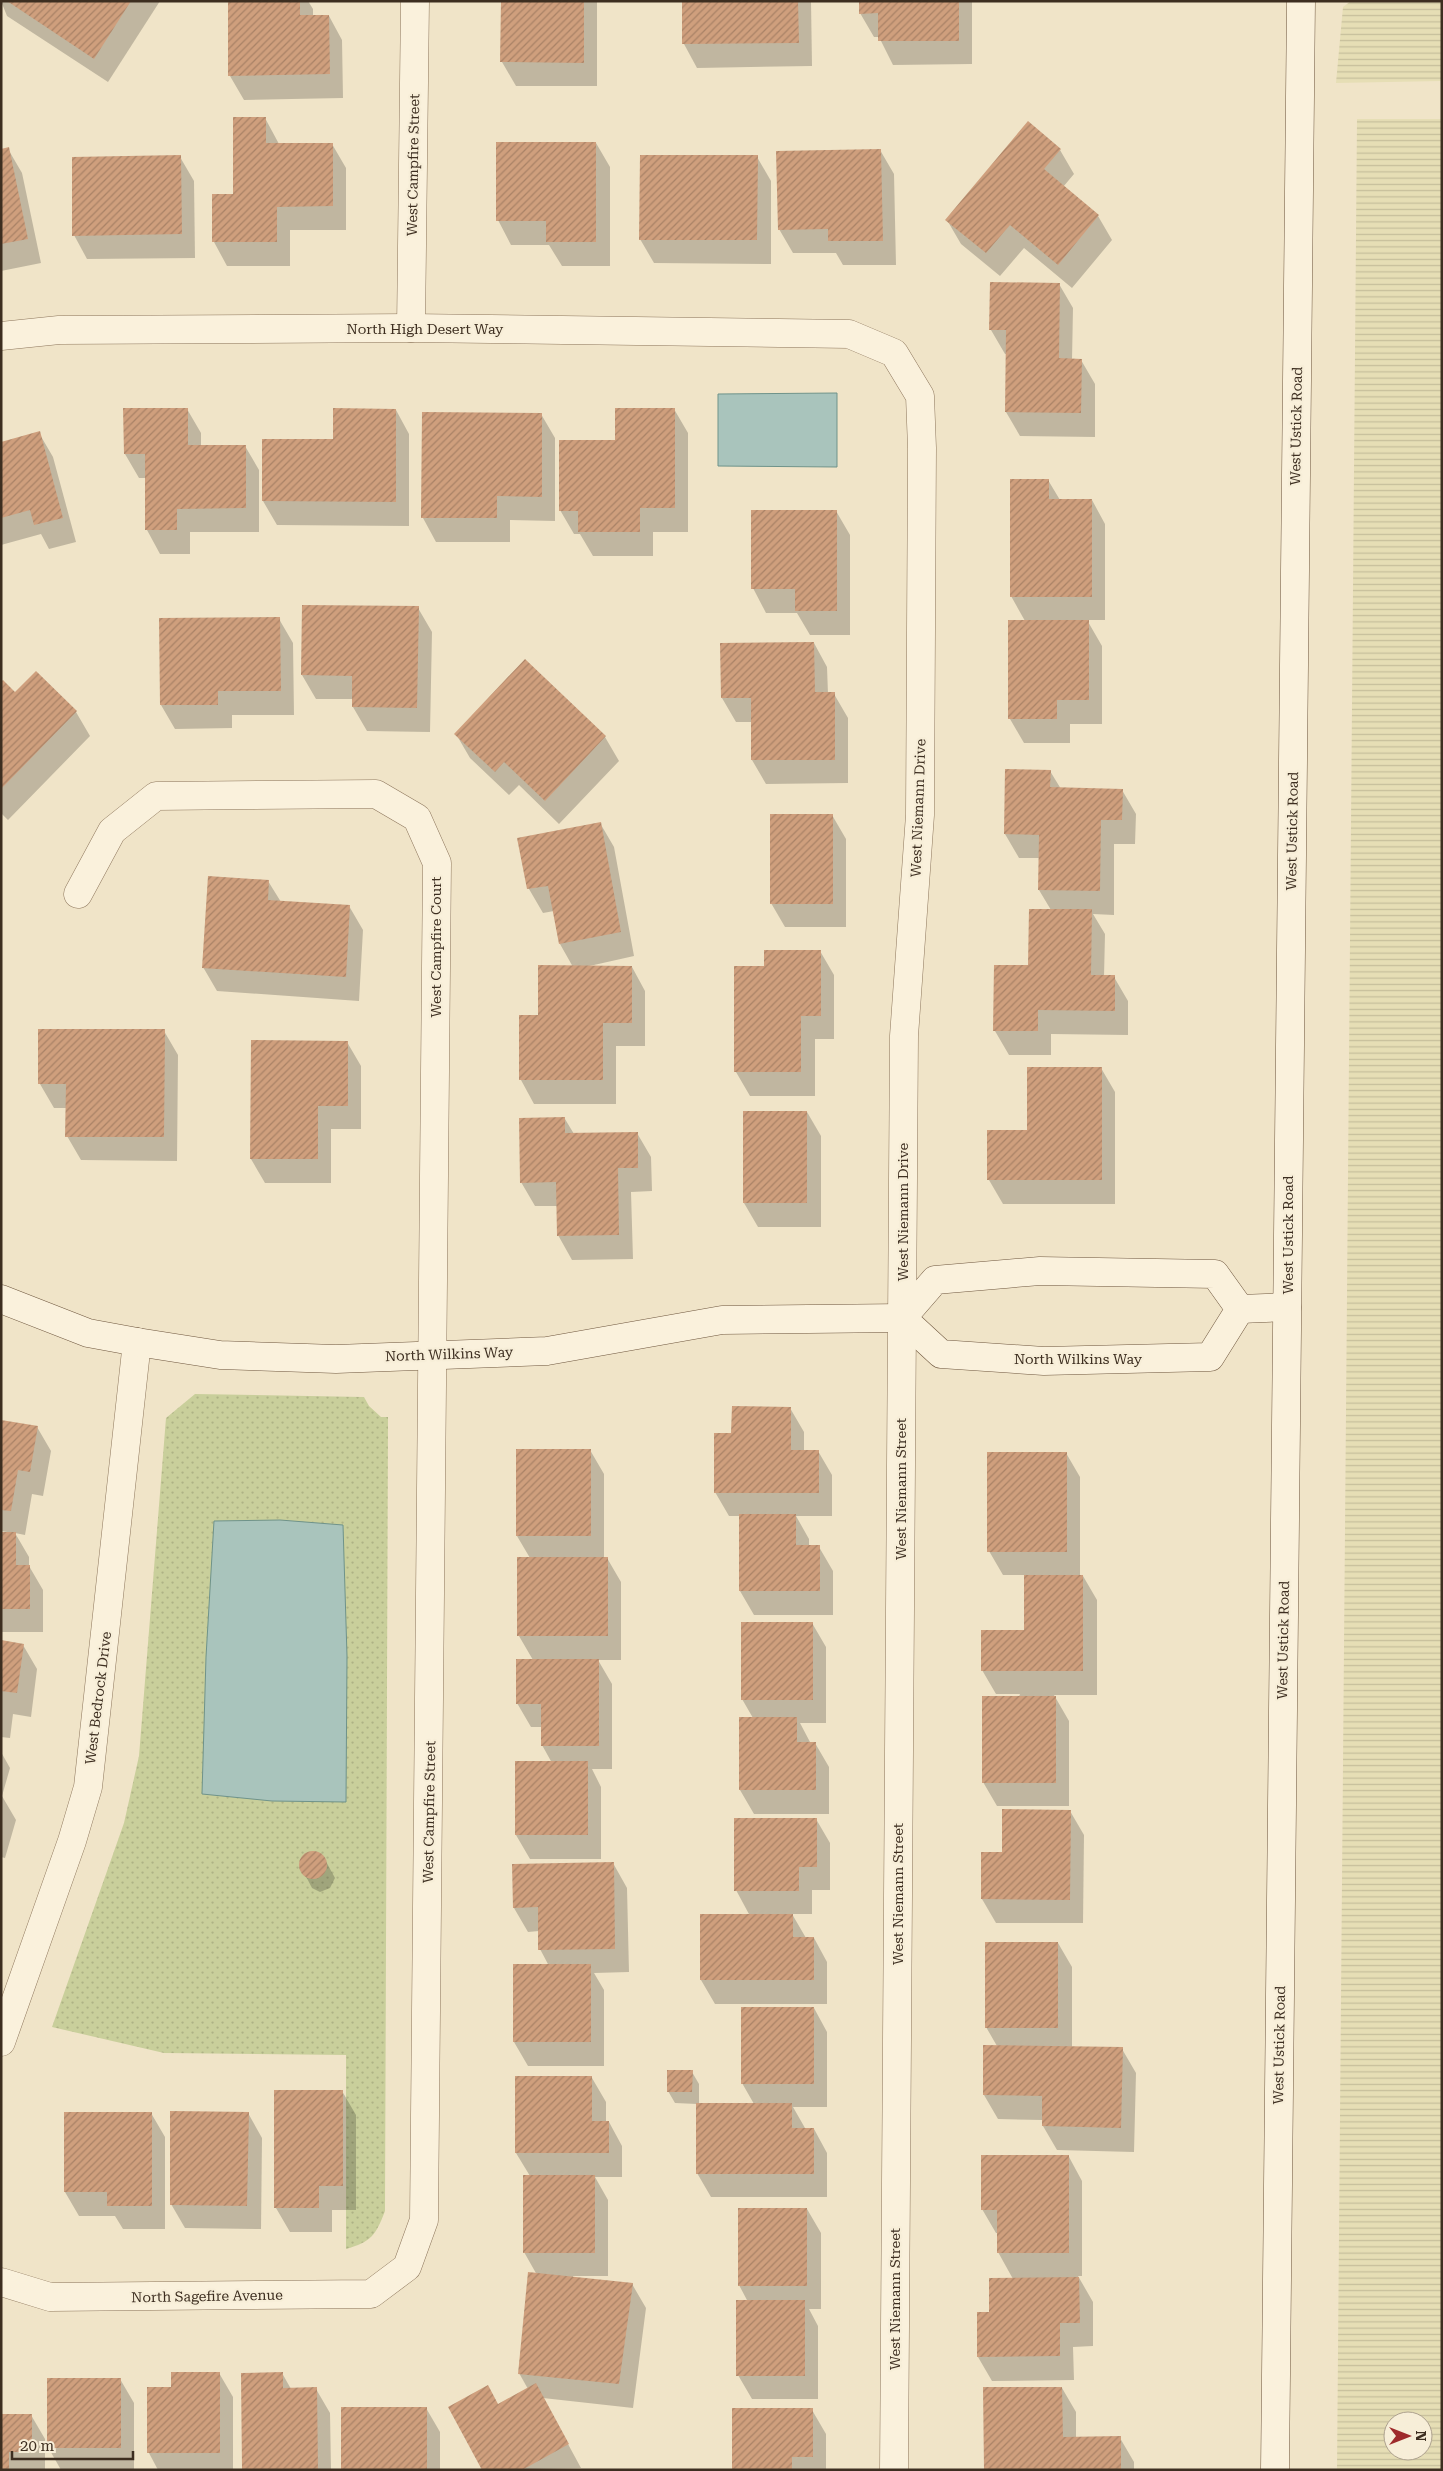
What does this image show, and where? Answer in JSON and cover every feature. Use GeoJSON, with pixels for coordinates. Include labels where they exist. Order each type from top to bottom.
{"type":"FeatureCollection","features":[{"type":"Feature","properties":{"kind":"street","name":"West Campfire Street"},"geometry":{"type":"LineString","coordinates":[[411,328],[415,1]]}},
{"type":"Feature","properties":{"kind":"street","name":"West Ustick Road"},"geometry":{"type":"LineString","coordinates":[[1275,2470],[1301,1]]}},
{"type":"Feature","properties":{"kind":"street","name":"North High Desert Way"},"geometry":{"type":"LineString","coordinates":[[1,336],[59,330],[411,328],[849,334]]}},
{"type":"Feature","properties":{"kind":"street","name":"West Niemann Drive"},"geometry":{"type":"LineString","coordinates":[[849,334],[894,354],[920,396],[922,448],[920,815],[904,1036],[902,1318]]}},
{"type":"Feature","properties":{"kind":"street","name":"West Campfire Court"},"geometry":{"type":"LineString","coordinates":[[78,894],[112,830],[156,796],[376,794],[416,818],[437,863],[433,1355]]}},
{"type":"Feature","properties":{"kind":"street"},"geometry":{"type":"LineString","coordinates":[[902,1318],[935,1280],[1040,1271],[1215,1274],[1240,1308],[1287,1307]]}},
{"type":"Feature","properties":{"kind":"street","name":"North Wilkins Way"},"geometry":{"type":"LineString","coordinates":[[1,1299],[88,1333],[137,1342],[220,1355],[336,1359],[547,1351],[722,1320],[902,1318],[941,1354],[1044,1361],[1175,1359],[1210,1357],[1240,1308]]}},
{"type":"Feature","properties":{"kind":"street","name":"West Niemann Street"},"geometry":{"type":"LineString","coordinates":[[894,2470],[902,1318]]}},
{"type":"Feature","properties":{"kind":"street","name":"West Bedrock Drive"},"geometry":{"type":"LineString","coordinates":[[1,2042],[72,1841],[88,1786],[95,1741],[137,1342]]}},
{"type":"Feature","properties":{"kind":"street","name":"West Campfire Street"},"geometry":{"type":"LineString","coordinates":[[407,2266],[424,2220],[433,1355]]}},
{"type":"Feature","properties":{"kind":"street","name":"North Sagefire Avenue"},"geometry":{"type":"LineString","coordinates":[[1,2282],[50,2298],[370,2294],[407,2266]]}},
{"type":"Feature","properties":{"kind":"shaded area"},"geometry":{"type":"Polygon","coordinates":[[[1351,1],[1442,1],[1442,81],[1336,83],[1343,7],[1351,1]]]}},
{"type":"Feature","properties":{"kind":"shaded area"},"geometry":{"type":"Polygon","coordinates":[[[1357,119],[1442,119],[1442,2470],[1337,2470],[1357,119]]]}},
{"type":"Feature","properties":{"kind":"green space"},"geometry":{"type":"Polygon","coordinates":[[[195,1394],[364,1397],[369,1406],[381,1417],[388,1417],[385,2211],[379,2226],[372,2236],[346,2249],[346,2055],[164,2053],[52,2027],[124,1823],[139,1756],[166,1418],[195,1394]]]}},
{"type":"Feature","properties":{"kind":"water"},"geometry":{"type":"Polygon","coordinates":[[[837,393],[837,467],[718,466],[718,394],[837,393]]]}},
{"type":"Feature","properties":{"kind":"water"},"geometry":{"type":"Polygon","coordinates":[[[280,1520],[343,1525],[347,1656],[346,1802],[272,1801],[202,1794],[206,1657],[214,1521],[280,1520]]]}},
{"type":"Feature","properties":{"kind":"building"},"geometry":{"type":"Polygon","coordinates":[[[7,1],[131,1],[94,59],[7,1]]]}},
{"type":"Feature","properties":{"kind":"building"},"geometry":{"type":"Polygon","coordinates":[[[228,1],[300,1],[300,15],[329,15],[330,74],[228,76],[228,1]]]}},
{"type":"Feature","properties":{"kind":"building"},"geometry":{"type":"Polygon","coordinates":[[[501,1],[584,1],[584,63],[500,62],[501,1]]]}},
{"type":"Feature","properties":{"kind":"building"},"geometry":{"type":"Polygon","coordinates":[[[682,1],[798,1],[799,43],[682,44],[682,1]]]}},
{"type":"Feature","properties":{"kind":"building"},"geometry":{"type":"Polygon","coordinates":[[[859,1],[959,1],[959,41],[878,41],[878,13],[859,14],[859,1]]]}},
{"type":"Feature","properties":{"kind":"building"},"geometry":{"type":"Polygon","coordinates":[[[233,117],[266,117],[266,143],[333,143],[333,206],[277,207],[277,242],[212,242],[212,194],[233,194],[233,117]]]}},
{"type":"Feature","properties":{"kind":"building"},"geometry":{"type":"Polygon","coordinates":[[[1028,121],[1061,149],[1044,169],[1099,215],[1058,265],[1010,225],[986,253],[945,220],[1028,121]]]}},
{"type":"Feature","properties":{"kind":"building"},"geometry":{"type":"Polygon","coordinates":[[[496,142],[596,142],[596,242],[546,242],[546,221],[496,221],[496,142]]]}},
{"type":"Feature","properties":{"kind":"building"},"geometry":{"type":"Polygon","coordinates":[[[9,147],[28,239],[1,244],[1,149],[9,147]]]}},
{"type":"Feature","properties":{"kind":"building"},"geometry":{"type":"Polygon","coordinates":[[[881,149],[883,241],[828,241],[828,229],[778,230],[776,151],[881,149]]]}},
{"type":"Feature","properties":{"kind":"building"},"geometry":{"type":"Polygon","coordinates":[[[181,155],[182,234],[72,236],[72,157],[181,155]]]}},
{"type":"Feature","properties":{"kind":"building"},"geometry":{"type":"Polygon","coordinates":[[[640,155],[758,155],[757,240],[639,240],[640,155]]]}},
{"type":"Feature","properties":{"kind":"building"},"geometry":{"type":"Polygon","coordinates":[[[990,282],[1060,283],[1059,358],[1082,359],[1081,413],[1005,412],[1006,330],[989,330],[990,282]]]}},
{"type":"Feature","properties":{"kind":"building"},"geometry":{"type":"Polygon","coordinates":[[[123,408],[188,408],[188,445],[246,445],[246,508],[177,509],[177,530],[145,530],[145,454],[124,454],[123,408]]]}},
{"type":"Feature","properties":{"kind":"building"},"geometry":{"type":"Polygon","coordinates":[[[333,408],[396,409],[396,502],[262,501],[262,439],[333,439],[333,408]]]}},
{"type":"Feature","properties":{"kind":"building"},"geometry":{"type":"Polygon","coordinates":[[[615,408],[675,408],[675,508],[640,508],[640,532],[578,532],[578,511],[559,511],[559,440],[615,440],[615,408]]]}},
{"type":"Feature","properties":{"kind":"building"},"geometry":{"type":"Polygon","coordinates":[[[422,412],[542,413],[542,497],[497,496],[497,518],[421,518],[422,412]]]}},
{"type":"Feature","properties":{"kind":"building"},"geometry":{"type":"Polygon","coordinates":[[[40,431],[63,518],[34,525],[30,510],[1,518],[1,442],[40,431]]]}},
{"type":"Feature","properties":{"kind":"building"},"geometry":{"type":"Polygon","coordinates":[[[1010,479],[1049,479],[1049,499],[1092,499],[1092,597],[1010,597],[1010,479]]]}},
{"type":"Feature","properties":{"kind":"building"},"geometry":{"type":"Polygon","coordinates":[[[751,510],[837,510],[837,611],[795,611],[795,589],[751,589],[751,510]]]}},
{"type":"Feature","properties":{"kind":"building"},"geometry":{"type":"Polygon","coordinates":[[[302,605],[419,606],[417,708],[352,707],[352,676],[301,675],[302,605]]]}},
{"type":"Feature","properties":{"kind":"building"},"geometry":{"type":"Polygon","coordinates":[[[280,617],[281,691],[218,691],[218,705],[160,705],[159,618],[280,617]]]}},
{"type":"Feature","properties":{"kind":"building"},"geometry":{"type":"Polygon","coordinates":[[[1008,620],[1089,620],[1089,700],[1057,700],[1057,719],[1008,719],[1008,620]]]}},
{"type":"Feature","properties":{"kind":"building"},"geometry":{"type":"Polygon","coordinates":[[[814,642],[815,692],[835,692],[835,760],[751,760],[751,698],[721,698],[720,643],[814,642]]]}},
{"type":"Feature","properties":{"kind":"building"},"geometry":{"type":"Polygon","coordinates":[[[525,659],[606,736],[545,801],[504,762],[495,772],[454,734],[525,659]]]}},
{"type":"Feature","properties":{"kind":"building"},"geometry":{"type":"Polygon","coordinates":[[[36,671],[77,711],[1,789],[1,682],[3,680],[15,692],[36,671]]]}},
{"type":"Feature","properties":{"kind":"building"},"geometry":{"type":"Polygon","coordinates":[[[1005,769],[1051,770],[1050,787],[1123,789],[1122,820],[1101,820],[1100,891],[1038,890],[1039,835],[1004,834],[1005,769]]]}},
{"type":"Feature","properties":{"kind":"building"},"geometry":{"type":"Polygon","coordinates":[[[770,814],[833,814],[833,904],[770,904],[770,814]]]}},
{"type":"Feature","properties":{"kind":"building"},"geometry":{"type":"Polygon","coordinates":[[[601,822],[621,932],[559,944],[548,886],[527,889],[517,838],[601,822]]]}},
{"type":"Feature","properties":{"kind":"building"},"geometry":{"type":"Polygon","coordinates":[[[208,876],[269,880],[268,900],[350,905],[346,977],[202,968],[208,876]]]}},
{"type":"Feature","properties":{"kind":"building"},"geometry":{"type":"Polygon","coordinates":[[[1029,909],[1092,909],[1091,975],[1115,975],[1115,1011],[1038,1010],[1038,1031],[993,1031],[994,965],[1028,965],[1029,909]]]}},
{"type":"Feature","properties":{"kind":"building"},"geometry":{"type":"Polygon","coordinates":[[[764,950],[821,950],[821,1016],[801,1016],[801,1072],[734,1072],[734,966],[764,966],[764,950]]]}},
{"type":"Feature","properties":{"kind":"building"},"geometry":{"type":"Polygon","coordinates":[[[538,965],[632,966],[632,1023],[603,1023],[603,1080],[519,1080],[519,1015],[538,1015],[538,965]]]}},
{"type":"Feature","properties":{"kind":"building"},"geometry":{"type":"Polygon","coordinates":[[[38,1029],[165,1029],[164,1137],[65,1137],[66,1084],[38,1084],[38,1029]]]}},
{"type":"Feature","properties":{"kind":"building"},"geometry":{"type":"Polygon","coordinates":[[[251,1040],[348,1041],[348,1106],[318,1106],[318,1159],[250,1159],[251,1040]]]}},
{"type":"Feature","properties":{"kind":"building"},"geometry":{"type":"Polygon","coordinates":[[[1027,1067],[1102,1067],[1102,1180],[987,1180],[987,1130],[1027,1130],[1027,1067]]]}},
{"type":"Feature","properties":{"kind":"building"},"geometry":{"type":"Polygon","coordinates":[[[743,1111],[807,1111],[807,1203],[743,1203],[743,1111]]]}},
{"type":"Feature","properties":{"kind":"building"},"geometry":{"type":"Polygon","coordinates":[[[565,1117],[565,1133],[638,1132],[638,1168],[618,1168],[619,1235],[557,1236],[556,1182],[520,1183],[519,1118],[565,1117]]]}},
{"type":"Feature","properties":{"kind":"building"},"geometry":{"type":"Polygon","coordinates":[[[732,1406],[791,1407],[791,1450],[819,1450],[819,1493],[714,1493],[714,1433],[731,1433],[732,1406]]]}},
{"type":"Feature","properties":{"kind":"building"},"geometry":{"type":"Polygon","coordinates":[[[1,1420],[38,1426],[30,1472],[18,1470],[11,1511],[1,1510],[1,1420]]]}},
{"type":"Feature","properties":{"kind":"building"},"geometry":{"type":"Polygon","coordinates":[[[516,1449],[591,1449],[591,1536],[516,1536],[516,1449]]]}},
{"type":"Feature","properties":{"kind":"building"},"geometry":{"type":"Polygon","coordinates":[[[987,1452],[1067,1452],[1067,1552],[987,1552],[987,1452]]]}},
{"type":"Feature","properties":{"kind":"building"},"geometry":{"type":"Polygon","coordinates":[[[739,1514],[796,1514],[796,1545],[820,1545],[820,1591],[739,1591],[739,1514]]]}},
{"type":"Feature","properties":{"kind":"building"},"geometry":{"type":"Polygon","coordinates":[[[1,1532],[16,1532],[16,1565],[30,1565],[30,1609],[1,1609],[1,1532]]]}},
{"type":"Feature","properties":{"kind":"building"},"geometry":{"type":"Polygon","coordinates":[[[517,1557],[608,1557],[608,1636],[517,1636],[517,1557]]]}},
{"type":"Feature","properties":{"kind":"building"},"geometry":{"type":"Polygon","coordinates":[[[1024,1575],[1083,1575],[1083,1671],[981,1671],[981,1630],[1024,1630],[1024,1575]]]}},
{"type":"Feature","properties":{"kind":"building"},"geometry":{"type":"Polygon","coordinates":[[[741,1622],[813,1622],[813,1700],[741,1700],[741,1622]]]}},
{"type":"Feature","properties":{"kind":"building"},"geometry":{"type":"Polygon","coordinates":[[[1,1640],[24,1644],[17,1693],[1,1691],[1,1640]]]}},
{"type":"Feature","properties":{"kind":"building"},"geometry":{"type":"Polygon","coordinates":[[[516,1659],[599,1659],[599,1746],[541,1746],[541,1704],[516,1704],[516,1659]]]}},
{"type":"Feature","properties":{"kind":"building"},"geometry":{"type":"Polygon","coordinates":[[[982,1696],[1056,1696],[1056,1783],[982,1783],[982,1696]]]}},
{"type":"Feature","properties":{"kind":"building"},"geometry":{"type":"Polygon","coordinates":[[[739,1717],[797,1717],[797,1742],[816,1742],[816,1790],[739,1790],[739,1717]]]}},
{"type":"Feature","properties":{"kind":"building"},"geometry":{"type":"Polygon","coordinates":[[[515,1761],[588,1761],[588,1835],[515,1835],[515,1761]]]}},
{"type":"Feature","properties":{"kind":"building"},"geometry":{"type":"Polygon","coordinates":[[[1002,1809],[1071,1810],[1070,1900],[981,1899],[981,1852],[1002,1852],[1002,1809]]]}},
{"type":"Feature","properties":{"kind":"building"},"geometry":{"type":"Polygon","coordinates":[[[734,1818],[817,1818],[817,1867],[799,1867],[799,1891],[734,1891],[734,1818]]]}},
{"type":"Feature","properties":{"kind":"building"},"geometry":{"type":"Polygon","coordinates":[[[313,1851],[323,1855],[327,1865],[323,1875],[313,1879],[303,1875],[299,1865],[303,1855],[313,1851]]]}},
{"type":"Feature","properties":{"kind":"building"},"geometry":{"type":"Polygon","coordinates":[[[614,1862],[615,1949],[538,1950],[538,1907],[513,1908],[512,1864],[614,1862]]]}},
{"type":"Feature","properties":{"kind":"building"},"geometry":{"type":"Polygon","coordinates":[[[700,1914],[793,1914],[793,1937],[814,1937],[814,1980],[700,1980],[700,1914]]]}},
{"type":"Feature","properties":{"kind":"building"},"geometry":{"type":"Polygon","coordinates":[[[985,1942],[1058,1942],[1058,2028],[985,2028],[985,1942]]]}},
{"type":"Feature","properties":{"kind":"building"},"geometry":{"type":"Polygon","coordinates":[[[513,1964],[591,1964],[591,2042],[513,2042],[513,1964]]]}},
{"type":"Feature","properties":{"kind":"building"},"geometry":{"type":"Polygon","coordinates":[[[741,2007],[814,2007],[814,2084],[741,2084],[741,2007]]]}},
{"type":"Feature","properties":{"kind":"building"},"geometry":{"type":"Polygon","coordinates":[[[983,2045],[1123,2047],[1121,2128],[1042,2126],[1042,2096],[983,2095],[983,2045]]]}},
{"type":"Feature","properties":{"kind":"building"},"geometry":{"type":"Polygon","coordinates":[[[667,2070],[693,2070],[692,2092],[667,2092],[667,2070]]]}},
{"type":"Feature","properties":{"kind":"building"},"geometry":{"type":"Polygon","coordinates":[[[515,2076],[592,2076],[592,2121],[609,2121],[609,2153],[515,2153],[515,2076]]]}},
{"type":"Feature","properties":{"kind":"building"},"geometry":{"type":"Polygon","coordinates":[[[274,2090],[343,2090],[343,2186],[319,2186],[319,2208],[274,2208],[274,2090]]]}},
{"type":"Feature","properties":{"kind":"building"},"geometry":{"type":"Polygon","coordinates":[[[696,2103],[792,2103],[792,2128],[814,2128],[814,2174],[696,2174],[696,2103]]]}},
{"type":"Feature","properties":{"kind":"building"},"geometry":{"type":"Polygon","coordinates":[[[170,2111],[249,2112],[247,2206],[170,2205],[170,2111]]]}},
{"type":"Feature","properties":{"kind":"building"},"geometry":{"type":"Polygon","coordinates":[[[64,2112],[152,2112],[152,2206],[107,2206],[107,2192],[64,2192],[64,2112]]]}},
{"type":"Feature","properties":{"kind":"building"},"geometry":{"type":"Polygon","coordinates":[[[981,2155],[1069,2155],[1069,2253],[997,2253],[997,2210],[981,2210],[981,2155]]]}},
{"type":"Feature","properties":{"kind":"building"},"geometry":{"type":"Polygon","coordinates":[[[523,2175],[595,2175],[595,2253],[523,2253],[523,2175]]]}},
{"type":"Feature","properties":{"kind":"building"},"geometry":{"type":"Polygon","coordinates":[[[738,2208],[807,2208],[807,2286],[738,2286],[738,2208]]]}},
{"type":"Feature","properties":{"kind":"building"},"geometry":{"type":"Polygon","coordinates":[[[528,2272],[633,2283],[619,2384],[518,2374],[528,2272]]]}},
{"type":"Feature","properties":{"kind":"building"},"geometry":{"type":"Polygon","coordinates":[[[1079,2277],[1080,2323],[1060,2323],[1060,2356],[977,2357],[977,2312],[989,2312],[989,2278],[1079,2277]]]}},
{"type":"Feature","properties":{"kind":"building"},"geometry":{"type":"Polygon","coordinates":[[[736,2300],[805,2300],[805,2376],[736,2376],[736,2300]]]}},
{"type":"Feature","properties":{"kind":"building"},"geometry":{"type":"Polygon","coordinates":[[[171,2372],[220,2372],[220,2453],[147,2453],[147,2387],[171,2387],[171,2372]]]}},
{"type":"Feature","properties":{"kind":"building"},"geometry":{"type":"Polygon","coordinates":[[[283,2372],[283,2388],[317,2387],[318,2470],[242,2470],[241,2373],[283,2372]]]}},
{"type":"Feature","properties":{"kind":"building"},"geometry":{"type":"Polygon","coordinates":[[[47,2378],[121,2378],[121,2448],[47,2448],[47,2378]]]}},
{"type":"Feature","properties":{"kind":"building"},"geometry":{"type":"Polygon","coordinates":[[[536,2383],[569,2444],[522,2470],[482,2470],[448,2407],[488,2385],[498,2404],[536,2383]]]}},
{"type":"Feature","properties":{"kind":"building"},"geometry":{"type":"Polygon","coordinates":[[[983,2387],[1062,2387],[1063,2437],[1121,2436],[1121,2470],[984,2470],[983,2387]]]}},
{"type":"Feature","properties":{"kind":"building"},"geometry":{"type":"Polygon","coordinates":[[[341,2407],[427,2407],[427,2470],[341,2470],[341,2407]]]}},
{"type":"Feature","properties":{"kind":"building"},"geometry":{"type":"Polygon","coordinates":[[[732,2408],[813,2408],[813,2457],[792,2457],[792,2470],[732,2470],[732,2408]]]}},
{"type":"Feature","properties":{"kind":"building"},"geometry":{"type":"Polygon","coordinates":[[[1,2414],[32,2414],[32,2452],[9,2452],[9,2470],[1,2470],[1,2414]]]}}]}
